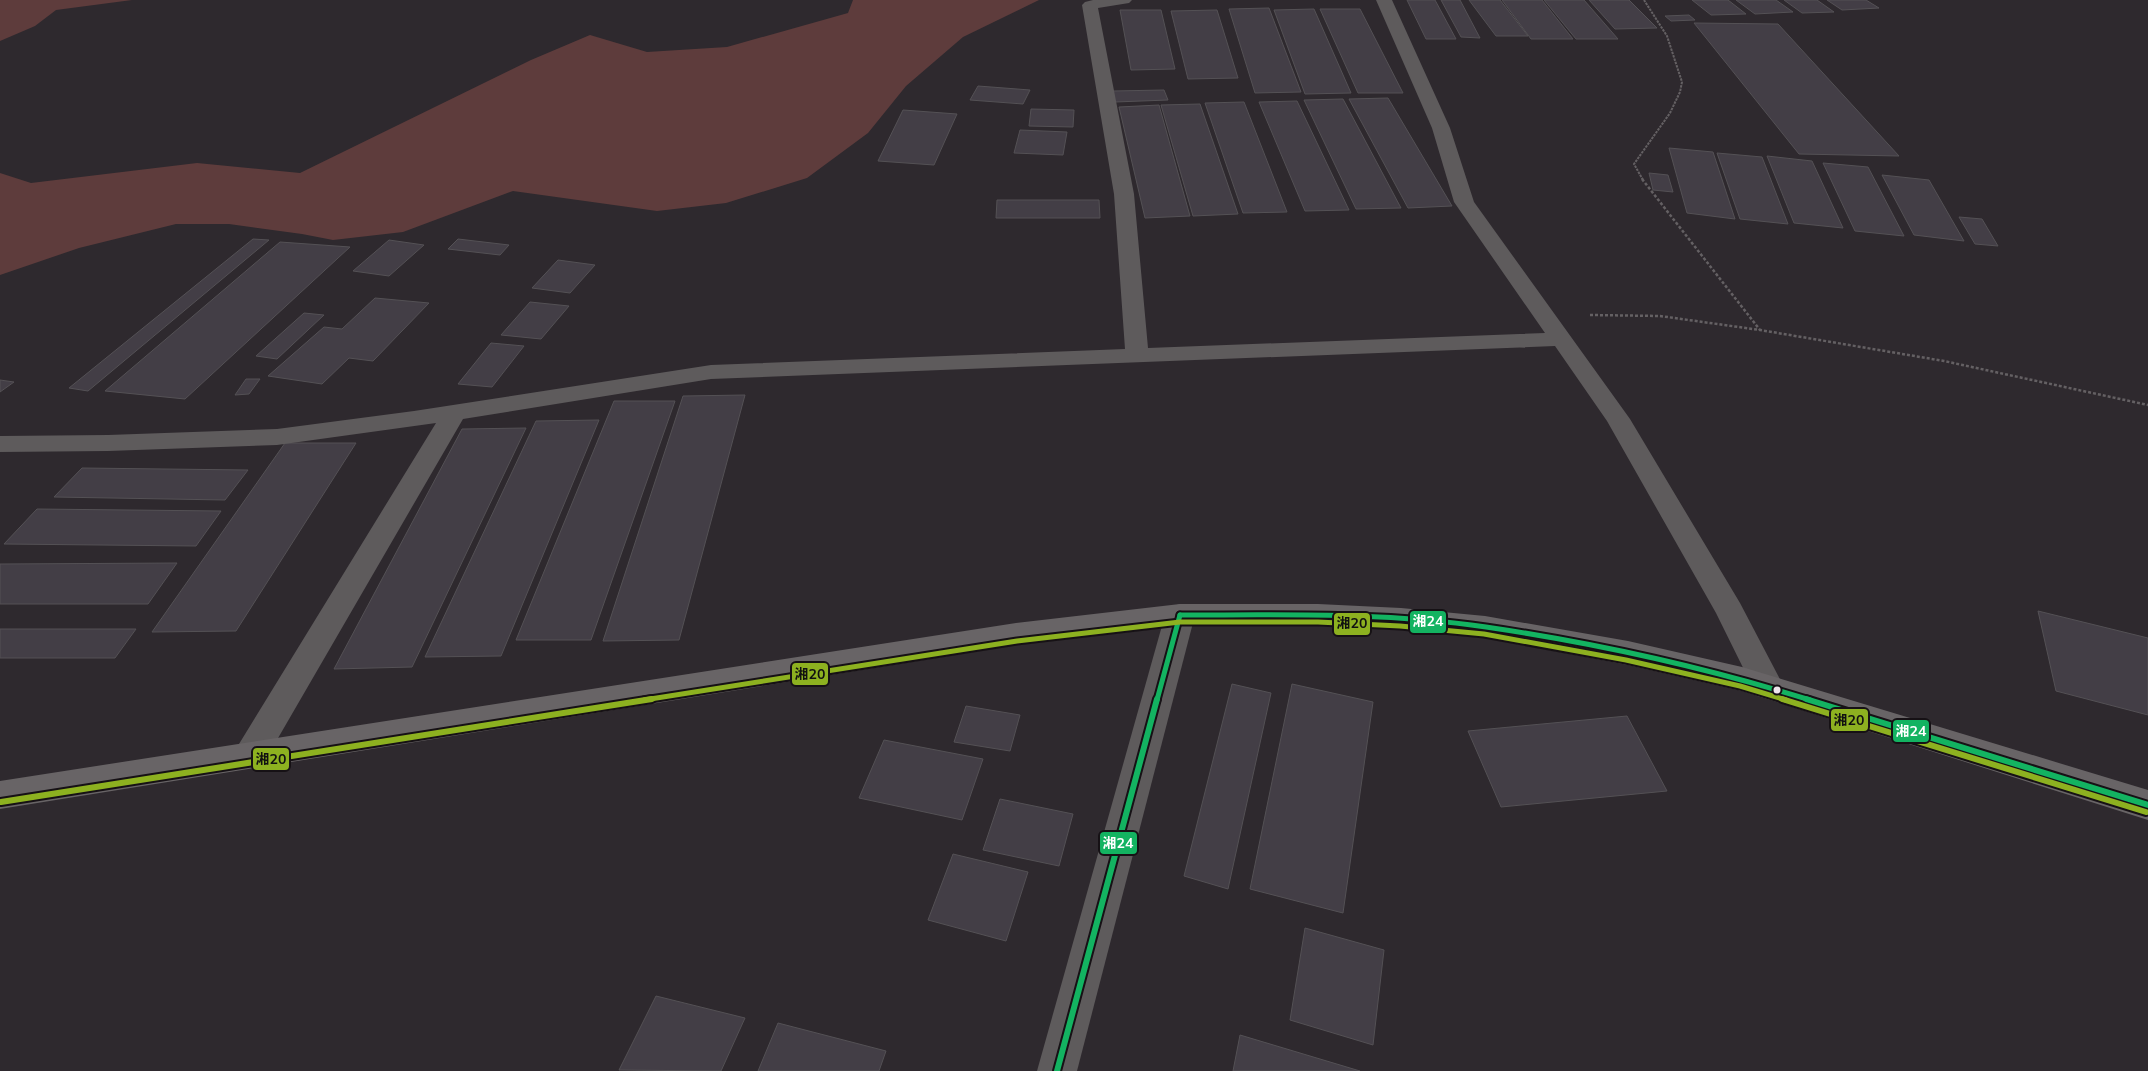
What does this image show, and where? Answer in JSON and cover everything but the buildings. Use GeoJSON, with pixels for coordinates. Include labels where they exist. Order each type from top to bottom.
{"type":"FeatureCollection","features":[{"type":"Feature","properties":{"kind":"main road"},"geometry":{"type":"LineString","coordinates":[[0,795],[1016,634],[1180,614],[1401,619],[1485,627],[1628,654],[1742,679],[2148,805]]}},
{"type":"Feature","properties":{"kind":"street"},"geometry":{"type":"LineString","coordinates":[[1124,0],[1090,5],[1124,194],[1138,356]]}},
{"type":"Feature","properties":{"kind":"street"},"geometry":{"type":"LineString","coordinates":[[1384,0],[1441,128],[1464,202],[1618,419],[1730,611],[1768,687]]}},
{"type":"Feature","properties":{"kind":"street"},"geometry":{"type":"LineString","coordinates":[[0,444],[108,443],[277,437],[455,412],[711,372],[1138,356],[1554,330]]}},
{"type":"Feature","properties":{"kind":"street"},"geometry":{"type":"LineString","coordinates":[[251,754],[455,412]]}},
{"type":"Feature","properties":{"kind":"street"},"geometry":{"type":"LineString","coordinates":[[1057,1071],[1180,614]]}},
{"type":"Feature","properties":{"kind":"path"},"geometry":{"type":"LineString","coordinates":[[1644,0],[1667,36],[1682,82],[1682,90],[1663,125],[1634,164],[1640,176],[1760,330]]}},
{"type":"Feature","properties":{"kind":"path"},"geometry":{"type":"LineString","coordinates":[[1554,330],[1595,314],[1660,316],[1760,330],[1944,361],[2148,405]]}},
{"type":"Feature","properties":{"kind":"shaded area"},"geometry":{"type":"Polygon","coordinates":[[[0,0],[132,0],[56,10],[35,26],[0,41],[0,0]]]}},
{"type":"Feature","properties":{"kind":"shaded area"},"geometry":{"type":"Polygon","coordinates":[[[853,0],[1039,0],[963,37],[906,86],[868,133],[807,178],[726,203],[657,211],[513,191],[403,232],[333,240],[229,224],[176,224],[79,248],[0,275],[0,173],[31,183],[197,163],[300,173],[531,60],[590,35],[647,52],[727,47],[848,13],[853,0]]]}},
{"type":"Feature","properties":{"kind":"transit line","name":"湘24"},"geometry":{"type":"LineString","coordinates":[[1180,615],[1318,615],[1401,619],[1485,627],[1628,653],[1742,679],[2148,805]]}},
{"type":"Feature","properties":{"kind":"transit line","name":"湘24"},"geometry":{"type":"LineString","coordinates":[[1057,1071],[1180,615]]}},
{"type":"Feature","properties":{"kind":"transit line","name":"湘20"},"geometry":{"type":"LineString","coordinates":[[1,802],[1017,641],[1180,622],[1318,622],[1400,626],[1484,634],[1626,660],[1740,686],[2146,812]]}}]}
